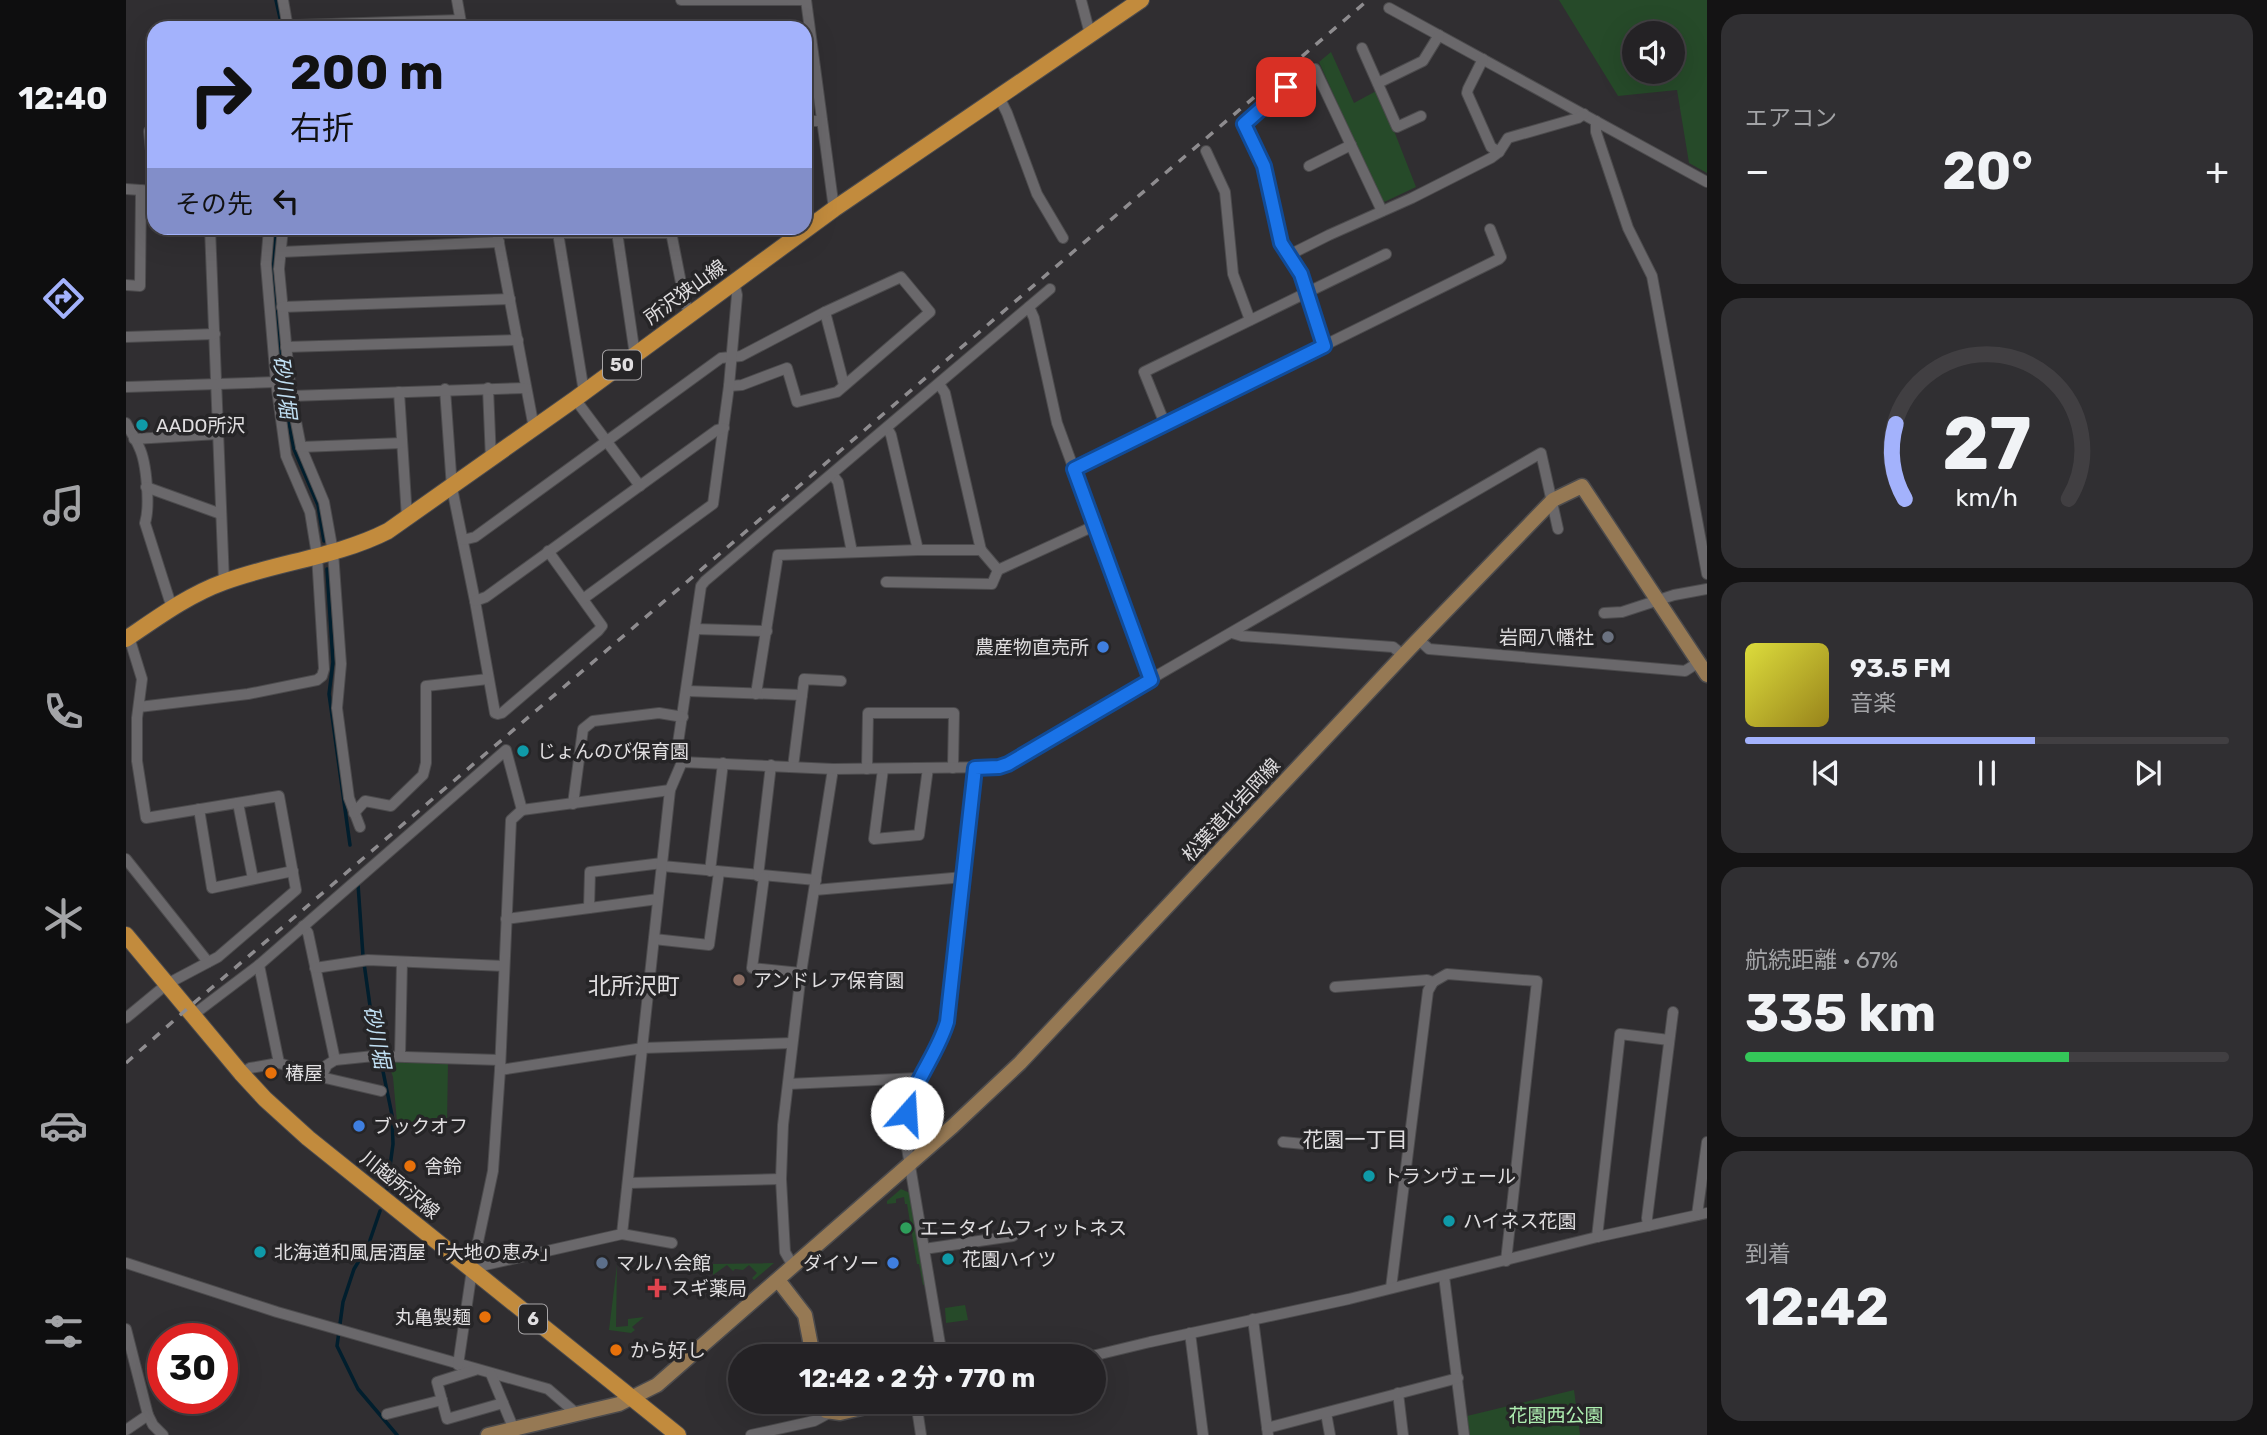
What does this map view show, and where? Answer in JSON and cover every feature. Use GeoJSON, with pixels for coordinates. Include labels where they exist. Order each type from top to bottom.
{"type":"FeatureCollection","features":[{"type":"Feature","properties":{"kind":"main road","name":"所沢狭山線"},"geometry":{"type":"LineString","coordinates":[[812,225],[1141,0]]}},
{"type":"Feature","properties":{"kind":"main road","name":"所沢狭山線"},"geometry":{"type":"LineString","coordinates":[[127,638],[172,608],[224,582],[374,538],[452,488],[798,235]]}},
{"type":"Feature","properties":{"kind":"main road","name":"川越所沢線"},"geometry":{"type":"LineString","coordinates":[[126,935],[241,1073],[308,1138],[678,1435]]}},
{"type":"Feature","properties":{"kind":"street"},"geometry":{"type":"LineString","coordinates":[[283,0],[287,21]]}},
{"type":"Feature","properties":{"kind":"street"},"geometry":{"type":"LineString","coordinates":[[457,0],[460,21]]}},
{"type":"Feature","properties":{"kind":"street"},"geometry":{"type":"LineString","coordinates":[[681,0],[806,0],[807,21]]}},
{"type":"Feature","properties":{"kind":"street"},"geometry":{"type":"LineString","coordinates":[[1081,0],[1090,34]]}},
{"type":"Feature","properties":{"kind":"street"},"geometry":{"type":"LineString","coordinates":[[1389,8],[1707,182]]}},
{"type":"Feature","properties":{"kind":"street"},"geometry":{"type":"LineString","coordinates":[[1378,83],[1423,61],[1439,35]]}},
{"type":"Feature","properties":{"kind":"street"},"geometry":{"type":"LineString","coordinates":[[1362,48],[1396,127],[1422,116]]}},
{"type":"Feature","properties":{"kind":"street"},"geometry":{"type":"LineString","coordinates":[[1483,59],[1468,93],[1490,147],[1499,152]]}},
{"type":"Feature","properties":{"kind":"street"},"geometry":{"type":"LineString","coordinates":[[1324,346],[1301,274],[1281,243],[1263,163],[1244,124],[1245,121],[1312,68],[1317,72],[1382,211]]}},
{"type":"Feature","properties":{"kind":"street"},"geometry":{"type":"LineString","coordinates":[[812,78],[822,121],[834,209]]}},
{"type":"Feature","properties":{"kind":"street"},"geometry":{"type":"LineString","coordinates":[[999,97],[1037,194],[1063,238]]}},
{"type":"Feature","properties":{"kind":"street"},"geometry":{"type":"LineString","coordinates":[[1290,258],[1295,252],[1491,158],[1499,152],[1508,138],[1584,114]]}},
{"type":"Feature","properties":{"kind":"street"},"geometry":{"type":"LineString","coordinates":[[812,121],[822,121]]}},
{"type":"Feature","properties":{"kind":"street"},"geometry":{"type":"LineString","coordinates":[[1596,121],[1596,132],[1625,221],[1653,276],[1707,574]]}},
{"type":"Feature","properties":{"kind":"street"},"geometry":{"type":"LineString","coordinates":[[1310,166],[1351,145]]}},
{"type":"Feature","properties":{"kind":"street"},"geometry":{"type":"LineString","coordinates":[[1206,151],[1224,192],[1233,274],[1250,320]]}},
{"type":"Feature","properties":{"kind":"street"},"geometry":{"type":"LineString","coordinates":[[126,189],[147,190]]}},
{"type":"Feature","properties":{"kind":"street"},"geometry":{"type":"LineString","coordinates":[[126,285],[140,285],[141,190]]}},
{"type":"Feature","properties":{"kind":"street"},"geometry":{"type":"LineString","coordinates":[[1074,469],[1500,259],[1490,229]]}},
{"type":"Feature","properties":{"kind":"street"},"geometry":{"type":"LineString","coordinates":[[209,235],[224,582]]}},
{"type":"Feature","properties":{"kind":"street"},"geometry":{"type":"LineString","coordinates":[[269,235],[266,264],[276,383],[286,456],[325,554],[341,664],[337,708],[349,798],[360,827]]}},
{"type":"Feature","properties":{"kind":"street"},"geometry":{"type":"LineString","coordinates":[[139,707],[248,694],[322,677],[325,658],[324,502],[300,447],[291,396],[279,269],[283,235]]}},
{"type":"Feature","properties":{"kind":"street"},"geometry":{"type":"LineString","coordinates":[[281,252],[485,235]]}},
{"type":"Feature","properties":{"kind":"street"},"geometry":{"type":"LineString","coordinates":[[497,235],[534,428]]}},
{"type":"Feature","properties":{"kind":"street"},"geometry":{"type":"LineString","coordinates":[[558,235],[580,396],[606,441],[640,486]]}},
{"type":"Feature","properties":{"kind":"street"},"geometry":{"type":"LineString","coordinates":[[617,235],[635,355]]}},
{"type":"Feature","properties":{"kind":"street"},"geometry":{"type":"LineString","coordinates":[[672,235],[685,303],[690,314]]}},
{"type":"Feature","properties":{"kind":"street"},"geometry":{"type":"LineString","coordinates":[[1165,424],[1144,372],[1386,254]]}},
{"type":"Feature","properties":{"kind":"street"},"geometry":{"type":"LineString","coordinates":[[464,540],[475,537],[721,358],[741,356],[825,312],[901,278],[930,312],[837,392],[797,402],[787,368],[741,385],[729,386]]}},
{"type":"Feature","properties":{"kind":"street"},"geometry":{"type":"LineString","coordinates":[[583,599],[713,504],[729,386],[737,295],[734,282]]}},
{"type":"Feature","properties":{"kind":"street"},"geometry":{"type":"LineString","coordinates":[[622,1234],[670,790],[682,762],[677,750],[701,586],[1050,289]]}},
{"type":"Feature","properties":{"kind":"street"},"geometry":{"type":"LineString","coordinates":[[282,307],[510,299]]}},
{"type":"Feature","properties":{"kind":"street"},"geometry":{"type":"LineString","coordinates":[[1029,307],[1034,318],[1057,423],[1151,680]]}},
{"type":"Feature","properties":{"kind":"street"},"geometry":{"type":"LineString","coordinates":[[825,312],[844,385]]}},
{"type":"Feature","properties":{"kind":"street"},"geometry":{"type":"LineString","coordinates":[[126,337],[215,334]]}},
{"type":"Feature","properties":{"kind":"street"},"geometry":{"type":"LineString","coordinates":[[286,347],[518,340]]}},
{"type":"Feature","properties":{"kind":"street"},"geometry":{"type":"LineString","coordinates":[[126,387],[276,383]]}},
{"type":"Feature","properties":{"kind":"street"},"geometry":{"type":"LineString","coordinates":[[939,384],[945,393],[981,550],[998,570]]}},
{"type":"Feature","properties":{"kind":"street"},"geometry":{"type":"LineString","coordinates":[[488,388],[491,460]]}},
{"type":"Feature","properties":{"kind":"street"},"geometry":{"type":"LineString","coordinates":[[291,396],[526,388]]}},
{"type":"Feature","properties":{"kind":"street"},"geometry":{"type":"LineString","coordinates":[[445,389],[452,488],[495,713],[502,713],[602,626],[548,551]]}},
{"type":"Feature","properties":{"kind":"street"},"geometry":{"type":"LineString","coordinates":[[399,392],[407,518]]}},
{"type":"Feature","properties":{"kind":"street"},"geometry":{"type":"LineString","coordinates":[[126,422],[142,459],[148,513],[145,523],[172,608]]}},
{"type":"Feature","properties":{"kind":"street"},"geometry":{"type":"LineString","coordinates":[[475,601],[486,597],[717,430],[724,428]]}},
{"type":"Feature","properties":{"kind":"street"},"geometry":{"type":"LineString","coordinates":[[887,428],[891,435],[918,550]]}},
{"type":"Feature","properties":{"kind":"street"},"geometry":{"type":"LineString","coordinates":[[134,439],[218,434]]}},
{"type":"Feature","properties":{"kind":"street"},"geometry":{"type":"LineString","coordinates":[[300,447],[402,443]]}},
{"type":"Feature","properties":{"kind":"street"},"geometry":{"type":"LineString","coordinates":[[682,762],[833,769],[999,767],[1541,453],[1558,529]]}},
{"type":"Feature","properties":{"kind":"street"},"geometry":{"type":"LineString","coordinates":[[832,474],[838,482],[852,552]]}},
{"type":"Feature","properties":{"kind":"street","name":"松葉道北岩岡線"},"geometry":{"type":"LineString","coordinates":[[488,1435],[515,1432],[619,1404],[657,1385],[909,1165],[1020,1063],[1418,639],[1553,500],[1582,486],[1658,600]]}},
{"type":"Feature","properties":{"kind":"street"},"geometry":{"type":"LineString","coordinates":[[146,487],[221,514]]}},
{"type":"Feature","properties":{"kind":"street"},"geometry":{"type":"LineString","coordinates":[[886,582],[992,584],[998,570],[1094,526]]}},
{"type":"Feature","properties":{"kind":"street"},"geometry":{"type":"LineString","coordinates":[[756,694],[778,555],[981,550]]}},
{"type":"Feature","properties":{"kind":"street"},"geometry":{"type":"LineString","coordinates":[[1604,613],[1622,612],[1658,600],[1707,589]]}},
{"type":"Feature","properties":{"kind":"street"},"geometry":{"type":"LineString","coordinates":[[1418,639],[1429,649],[1685,671],[1703,669],[1658,600]]}},
{"type":"Feature","properties":{"kind":"street"},"geometry":{"type":"LineString","coordinates":[[695,629],[767,631]]}},
{"type":"Feature","properties":{"kind":"street"},"geometry":{"type":"LineString","coordinates":[[1232,633],[1242,636],[1393,647],[1403,655]]}},
{"type":"Feature","properties":{"kind":"street"},"geometry":{"type":"LineString","coordinates":[[126,1018],[167,984],[218,957],[296,890],[279,796],[146,818],[137,761],[142,679],[127,638]]}},
{"type":"Feature","properties":{"kind":"street"},"geometry":{"type":"LineString","coordinates":[[354,813],[365,801],[391,806],[423,775],[426,763],[426,686],[488,679]]}},
{"type":"Feature","properties":{"kind":"street"},"geometry":{"type":"LineString","coordinates":[[793,767],[804,679],[841,681]]}},
{"type":"Feature","properties":{"kind":"street"},"geometry":{"type":"LineString","coordinates":[[687,691],[802,695]]}},
{"type":"Feature","properties":{"kind":"street"},"geometry":{"type":"LineString","coordinates":[[573,803],[583,729],[593,722],[659,713],[683,718]]}},
{"type":"Feature","properties":{"kind":"street"},"geometry":{"type":"LineString","coordinates":[[867,769],[868,713],[954,713],[953,768]]}},
{"type":"Feature","properties":{"kind":"street"},"geometry":{"type":"LineString","coordinates":[[193,1015],[259,965],[506,750],[522,810]]}},
{"type":"Feature","properties":{"kind":"street"},"geometry":{"type":"LineString","coordinates":[[654,939],[709,945],[723,763]]}},
{"type":"Feature","properties":{"kind":"street"},"geometry":{"type":"LineString","coordinates":[[771,765],[752,968],[801,973]]}},
{"type":"Feature","properties":{"kind":"street"},"geometry":{"type":"LineString","coordinates":[[883,769],[874,839],[919,835],[928,768]]}},
{"type":"Feature","properties":{"kind":"street"},"geometry":{"type":"LineString","coordinates":[[940,1344],[909,1165],[905,1125],[912,1093],[942,1039],[947,1022],[975,768]]}},
{"type":"Feature","properties":{"kind":"street"},"geometry":{"type":"LineString","coordinates":[[793,1266],[785,1252],[781,1179],[783,1125],[801,973],[833,769]]}},
{"type":"Feature","properties":{"kind":"street"},"geometry":{"type":"LineString","coordinates":[[458,1364],[472,1270],[493,1171],[511,820],[522,810],[670,790]]}},
{"type":"Feature","properties":{"kind":"street"},"geometry":{"type":"LineString","coordinates":[[238,803],[253,879]]}},
{"type":"Feature","properties":{"kind":"street"},"geometry":{"type":"LineString","coordinates":[[199,809],[212,888],[293,871]]}},
{"type":"Feature","properties":{"kind":"street"},"geometry":{"type":"LineString","coordinates":[[126,859],[208,962]]}},
{"type":"Feature","properties":{"kind":"street"},"geometry":{"type":"LineString","coordinates":[[589,908],[590,872],[662,865],[816,885],[964,877]]}},
{"type":"Feature","properties":{"kind":"street"},"geometry":{"type":"LineString","coordinates":[[506,919],[658,899]]}},
{"type":"Feature","properties":{"kind":"street"},"geometry":{"type":"LineString","coordinates":[[303,926],[316,968],[335,1060]]}},
{"type":"Feature","properties":{"kind":"street"},"geometry":{"type":"LineString","coordinates":[[316,968],[363,960],[504,965]]}},
{"type":"Feature","properties":{"kind":"street"},"geometry":{"type":"LineString","coordinates":[[400,1056],[402,962]]}},
{"type":"Feature","properties":{"kind":"street"},"geometry":{"type":"LineString","coordinates":[[259,965],[279,1063]]}},
{"type":"Feature","properties":{"kind":"street"},"geometry":{"type":"LineString","coordinates":[[1391,1288],[1428,991],[1433,982],[1447,975],[1537,981],[1506,1261]]}},
{"type":"Feature","properties":{"kind":"street"},"geometry":{"type":"LineString","coordinates":[[1335,987],[1427,980],[1433,982]]}},
{"type":"Feature","properties":{"kind":"street"},"geometry":{"type":"LineString","coordinates":[[1648,1226],[1673,1012]]}},
{"type":"Feature","properties":{"kind":"street"},"geometry":{"type":"LineString","coordinates":[[1597,1237],[1620,1034],[1670,1040]]}},
{"type":"Feature","properties":{"kind":"street"},"geometry":{"type":"LineString","coordinates":[[321,1077],[327,1065],[335,1060],[378,1056],[500,1065],[643,1048],[792,1043]]}},
{"type":"Feature","properties":{"kind":"street"},"geometry":{"type":"LineString","coordinates":[[241,1073],[250,1068],[279,1063],[321,1077],[381,1091]]}},
{"type":"Feature","properties":{"kind":"street"},"geometry":{"type":"LineString","coordinates":[[788,1084],[919,1078]]}},
{"type":"Feature","properties":{"kind":"street"},"geometry":{"type":"LineString","coordinates":[[1283,1142],[1315,1145]]}},
{"type":"Feature","properties":{"kind":"street"},"geometry":{"type":"LineString","coordinates":[[1106,1353],[1702,1214],[1707,1142]]}},
{"type":"Feature","properties":{"kind":"street"},"geometry":{"type":"LineString","coordinates":[[628,1183],[781,1179]]}},
{"type":"Feature","properties":{"kind":"street"},"geometry":{"type":"LineString","coordinates":[[472,1270],[622,1234],[672,1243]]}},
{"type":"Feature","properties":{"kind":"street"},"geometry":{"type":"LineString","coordinates":[[924,1249],[1013,1236]]}},
{"type":"Feature","properties":{"kind":"street"},"geometry":{"type":"LineString","coordinates":[[126,1263],[277,1312],[548,1389],[577,1414]]}},
{"type":"Feature","properties":{"kind":"street"},"geometry":{"type":"LineString","coordinates":[[1444,1276],[1464,1435]]}},
{"type":"Feature","properties":{"kind":"street"},"geometry":{"type":"LineString","coordinates":[[778,1280],[805,1315],[811,1344]]}},
{"type":"Feature","properties":{"kind":"street"},"geometry":{"type":"LineString","coordinates":[[1253,1319],[1268,1432],[1326,1413],[1458,1378]]}},
{"type":"Feature","properties":{"kind":"street"},"geometry":{"type":"LineString","coordinates":[[1190,1333],[1203,1435]]}},
{"type":"Feature","properties":{"kind":"street"},"geometry":{"type":"LineString","coordinates":[[127,1337],[148,1415],[163,1435]]}},
{"type":"Feature","properties":{"kind":"street"},"geometry":{"type":"LineString","coordinates":[[476,1370],[438,1382],[447,1419],[503,1403]]}},
{"type":"Feature","properties":{"kind":"street"},"geometry":{"type":"LineString","coordinates":[[491,1374],[515,1432]]}},
{"type":"Feature","properties":{"kind":"street"},"geometry":{"type":"LineString","coordinates":[[1398,1393],[1403,1435]]}},
{"type":"Feature","properties":{"kind":"street"},"geometry":{"type":"LineString","coordinates":[[387,1414],[442,1400]]}},
{"type":"Feature","properties":{"kind":"street"},"geometry":{"type":"LineString","coordinates":[[1326,1413],[1330,1435]]}},
{"type":"Feature","properties":{"kind":"street"},"geometry":{"type":"LineString","coordinates":[[751,1435],[814,1421],[820,1414]]}},
{"type":"Feature","properties":{"kind":"street"},"geometry":{"type":"LineString","coordinates":[[918,1414],[921,1435]]}},
{"type":"Feature","properties":{"kind":"street"},"geometry":{"type":"LineString","coordinates":[[126,1430],[148,1415]]}},
{"type":"Feature","properties":{"kind":"green space"},"geometry":{"type":"Polygon","coordinates":[[[1559,0],[1707,0],[1707,173],[1689,163],[1677,90],[1618,96],[1559,0]]]}},
{"type":"Feature","properties":{"kind":"green space"},"geometry":{"type":"Polygon","coordinates":[[[1331,52],[1354,103],[1378,90],[1416,187],[1382,203],[1319,62],[1331,52]]]}},
{"type":"Feature","properties":{"kind":"green space"},"geometry":{"type":"Polygon","coordinates":[[[387,1060],[448,1062],[447,1124],[397,1122],[393,1077],[387,1060]]]}},
{"type":"Feature","properties":{"kind":"green space"},"geometry":{"type":"Polygon","coordinates":[[[901,1189],[910,1193],[925,1285],[917,1264],[904,1197],[896,1199],[896,1203],[887,1204],[901,1189]]]}},
{"type":"Feature","properties":{"kind":"green space"},"geometry":{"type":"Polygon","coordinates":[[[774,1263],[754,1280],[752,1278],[757,1273],[749,1265],[743,1270],[733,1271],[727,1265],[713,1275],[713,1264],[774,1263]]]}},
{"type":"Feature","properties":{"kind":"green space"},"geometry":{"type":"Polygon","coordinates":[[[617,1265],[616,1327],[628,1326],[628,1319],[644,1317],[632,1327],[635,1330],[631,1333],[609,1330],[617,1265]]]}},
{"type":"Feature","properties":{"kind":"green space"},"geometry":{"type":"Polygon","coordinates":[[[965,1305],[968,1320],[946,1323],[945,1308],[965,1305]]]}},
{"type":"Feature","properties":{"kind":"green space","name":"花園西公園"},"geometry":{"type":"Polygon","coordinates":[[[1574,1390],[1580,1435],[1470,1435],[1467,1416],[1574,1390]]]}},
{"type":"Feature","properties":{"kind":"waterway","name":"砂川堀"},"geometry":{"type":"LineString","coordinates":[[276,0],[280,18]]}},
{"type":"Feature","properties":{"kind":"waterway","name":"砂川堀"},"geometry":{"type":"LineString","coordinates":[[275,235],[274,285],[285,403],[294,449],[318,505],[324,541]]}},
{"type":"Feature","properties":{"kind":"waterway","name":"砂川堀"},"geometry":{"type":"LineString","coordinates":[[327,569],[333,662],[329,694],[350,845]]}},
{"type":"Feature","properties":{"kind":"waterway","name":"砂川堀"},"geometry":{"type":"LineString","coordinates":[[358,884],[363,956],[371,1013],[392,1115],[393,1144],[387,1189]]}},
{"type":"Feature","properties":{"kind":"waterway","name":"砂川堀"},"geometry":{"type":"LineString","coordinates":[[380,1211],[368,1246],[354,1269],[343,1302],[337,1346],[358,1389],[397,1435]]}},
{"type":"Feature","properties":{"kind":"railway"},"geometry":{"type":"LineString","coordinates":[[126,1063],[1368,0]]}},
{"type":"Feature","properties":{"kind":"place","name":"AADO所沢"},"geometry":{"type":"Point","coordinates":[142,425]}},
{"type":"Feature","properties":{"kind":"place","name":"岩岡八幡社"},"geometry":{"type":"Point","coordinates":[1608,637]}},
{"type":"Feature","properties":{"kind":"place","name":"農産物直売所"},"geometry":{"type":"Point","coordinates":[1103,647]}},
{"type":"Feature","properties":{"kind":"place","name":"じょんのび保育園"},"geometry":{"type":"Point","coordinates":[523,751]}},
{"type":"Feature","properties":{"kind":"place","name":"アンドレア保育園"},"geometry":{"type":"Point","coordinates":[739,980]}},
{"type":"Feature","properties":{"kind":"place","name":"椿屋"},"geometry":{"type":"Point","coordinates":[271,1073]}},
{"type":"Feature","properties":{"kind":"place","name":"ブックオフ"},"geometry":{"type":"Point","coordinates":[359,1126]}},
{"type":"Feature","properties":{"kind":"place","name":"舎鈴"},"geometry":{"type":"Point","coordinates":[410,1166]}},
{"type":"Feature","properties":{"kind":"place","name":"トランヴェール"},"geometry":{"type":"Point","coordinates":[1369,1176]}},
{"type":"Feature","properties":{"kind":"place","name":"ハイネス花園"},"geometry":{"type":"Point","coordinates":[1449,1221]}},
{"type":"Feature","properties":{"kind":"place","name":"エニタイムフィットネス"},"geometry":{"type":"Point","coordinates":[906,1228]}},
{"type":"Feature","properties":{"kind":"place","name":"北海道和風居酒屋「大地の恵み」"},"geometry":{"type":"Point","coordinates":[260,1252]}},
{"type":"Feature","properties":{"kind":"place","name":"花園ハイツ"},"geometry":{"type":"Point","coordinates":[948,1259]}},
{"type":"Feature","properties":{"kind":"place","name":"マルハ会館"},"geometry":{"type":"Point","coordinates":[602,1263]}},
{"type":"Feature","properties":{"kind":"place","name":"ダイソー"},"geometry":{"type":"Point","coordinates":[893,1263]}},
{"type":"Feature","properties":{"kind":"place","name":"スギ薬局"},"geometry":{"type":"Point","coordinates":[657,1288]}},
{"type":"Feature","properties":{"kind":"place","name":"丸亀製麺"},"geometry":{"type":"Point","coordinates":[485,1317]}},
{"type":"Feature","properties":{"kind":"place","name":"から好し"},"geometry":{"type":"Point","coordinates":[616,1350]}},
{"type":"Feature","properties":{"kind":"district","name":"北所沢町"},"geometry":{"type":"Point","coordinates":[634,986]}},
{"type":"Feature","properties":{"kind":"district","name":"花園一丁目"},"geometry":{"type":"Point","coordinates":[1355,1139]}},
{"type":"Feature","properties":{"kind":"route"},"geometry":{"type":"LineString","coordinates":[[907,1113],[912,1093],[942,1039],[947,1022],[975,768],[1008,764],[1151,680],[1074,469],[1324,346],[1301,274],[1281,243],[1264,166],[1244,124],[1286,87]]}}]}
